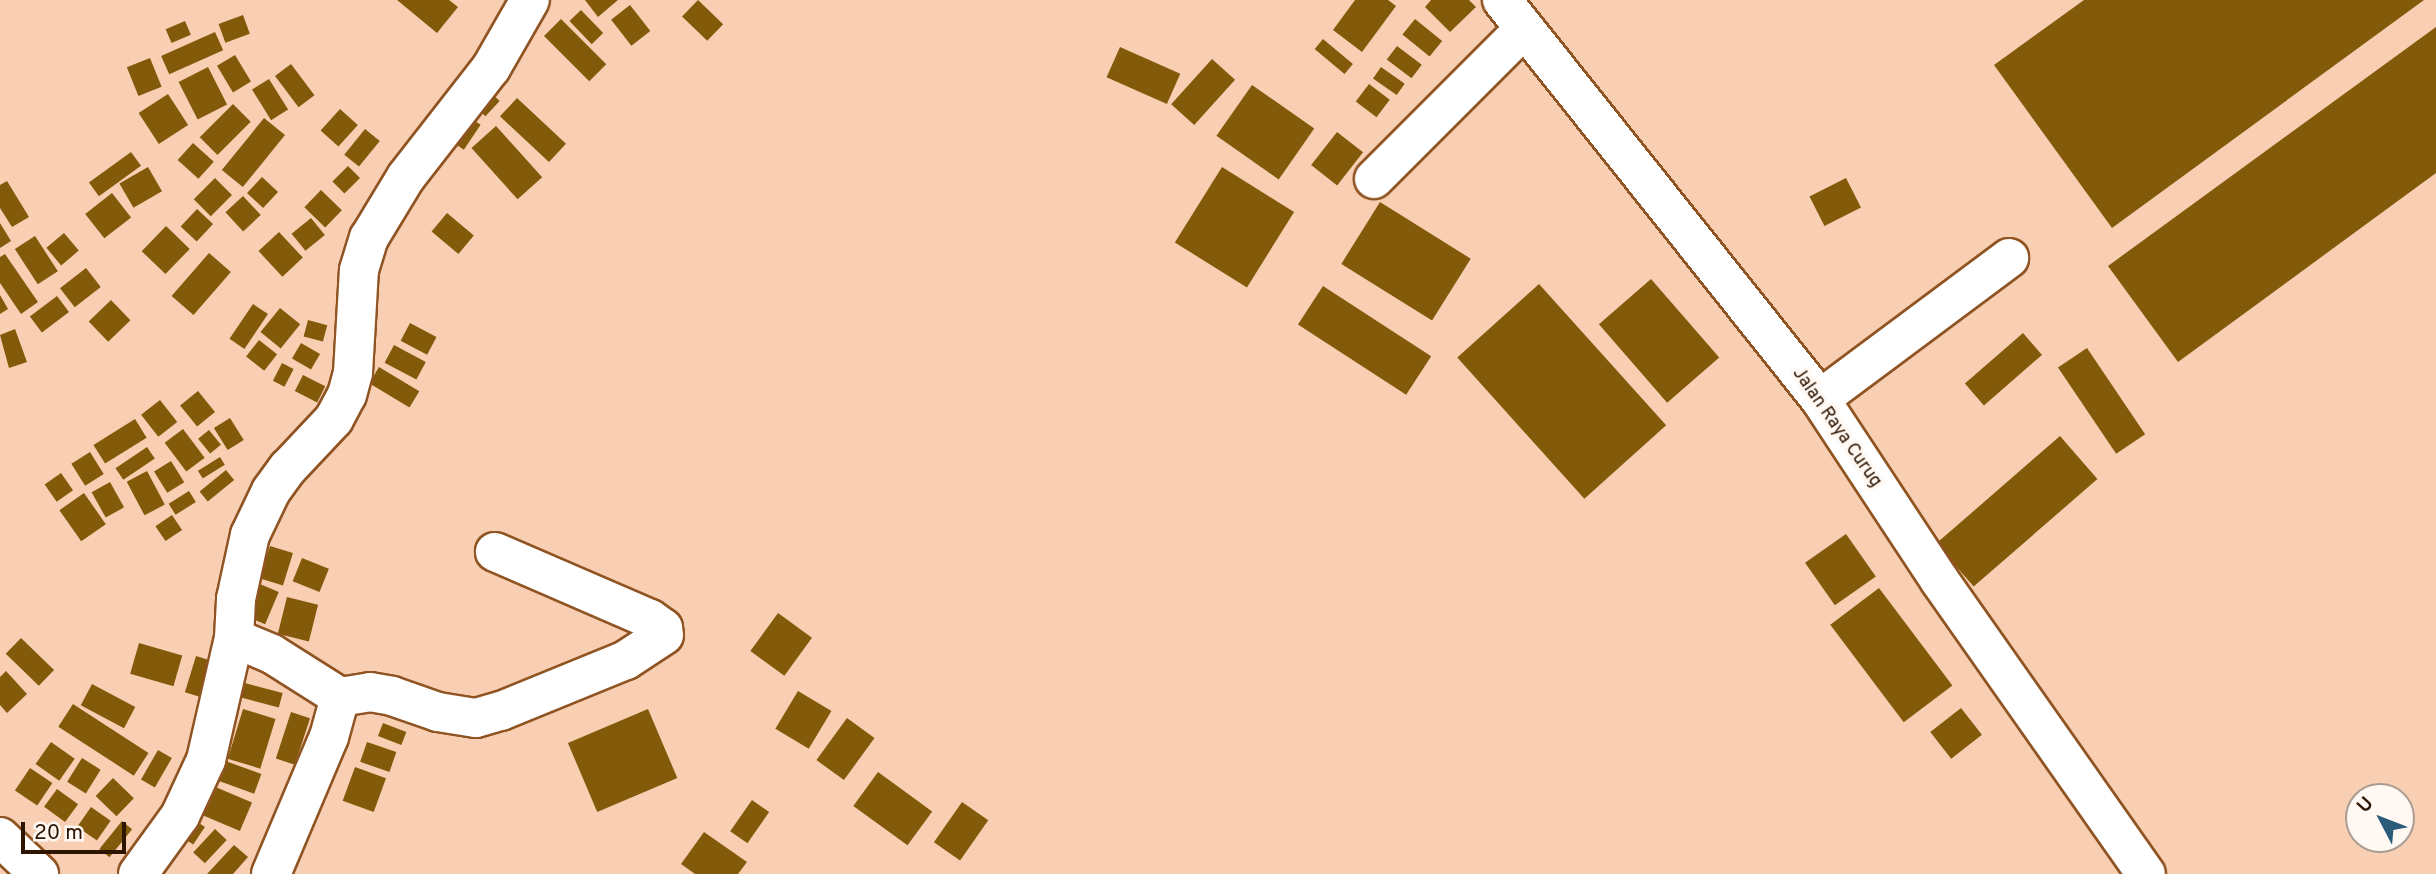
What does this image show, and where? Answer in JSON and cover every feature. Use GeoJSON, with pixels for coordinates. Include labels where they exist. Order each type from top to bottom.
{"type":"FeatureCollection","features":[{"type":"Feature","properties":{"kind":"street"},"geometry":{"type":"LineString","coordinates":[[138,874],[161,846],[196,787],[215,727],[234,638],[236,599],[250,535],[271,491],[288,468],[334,419],[347,395],[352,373],[359,270],[369,238],[406,177],[491,68],[530,0]]}},
{"type":"Feature","properties":{"kind":"street"},"geometry":{"type":"LineString","coordinates":[[1374,179],[1513,15]]}},
{"type":"Feature","properties":{"kind":"street","name":"Jalan Raya Curug"},"geometry":{"type":"LineString","coordinates":[[1513,15],[1820,399],[1955,603],[2146,874]]}},
{"type":"Feature","properties":{"kind":"street"},"geometry":{"type":"LineString","coordinates":[[1820,399],[2009,258]]}},
{"type":"Feature","properties":{"kind":"street"},"geometry":{"type":"LineString","coordinates":[[234,638],[272,654],[340,697],[370,692],[393,696],[438,712],[475,718],[501,711],[626,660],[664,635],[663,628],[650,619],[495,552]]}},
{"type":"Feature","properties":{"kind":"street"},"geometry":{"type":"LineString","coordinates":[[271,874],[329,737],[340,697]]}},
{"type":"Feature","properties":{"kind":"street"},"geometry":{"type":"LineString","coordinates":[[1,840],[39,874]]}},
{"type":"Feature","properties":{"kind":"building"},"geometry":{"type":"Polygon","coordinates":[[[397,0],[449,0],[458,7],[437,33],[397,0]]]}},
{"type":"Feature","properties":{"kind":"building"},"geometry":{"type":"Polygon","coordinates":[[[585,0],[618,0],[598,17],[585,0]]]}},
{"type":"Feature","properties":{"kind":"building"},"geometry":{"type":"Polygon","coordinates":[[[698,0],[723,24],[707,41],[682,17],[698,0]]]}},
{"type":"Feature","properties":{"kind":"building"},"geometry":{"type":"Polygon","coordinates":[[[1355,0],[1388,0],[1396,6],[1362,52],[1333,30],[1355,0]]]}},
{"type":"Feature","properties":{"kind":"building"},"geometry":{"type":"Polygon","coordinates":[[[1431,0],[1469,0],[1476,7],[1450,32],[1425,7],[1431,0]]]}},
{"type":"Feature","properties":{"kind":"building"},"geometry":{"type":"Polygon","coordinates":[[[2084,0],[2424,0],[2112,228],[1994,65],[2084,0]]]}},
{"type":"Feature","properties":{"kind":"building"},"geometry":{"type":"Polygon","coordinates":[[[630,5],[650,31],[631,46],[611,20],[630,5]]]}},
{"type":"Feature","properties":{"kind":"building"},"geometry":{"type":"Polygon","coordinates":[[[581,10],[603,33],[592,44],[569,21],[581,10]]]}},
{"type":"Feature","properties":{"kind":"building"},"geometry":{"type":"Polygon","coordinates":[[[243,15],[250,34],[225,43],[219,24],[243,15]]]}},
{"type":"Feature","properties":{"kind":"building"},"geometry":{"type":"Polygon","coordinates":[[[561,19],[606,64],[589,81],[544,36],[561,19]]]}},
{"type":"Feature","properties":{"kind":"building"},"geometry":{"type":"Polygon","coordinates":[[[1415,19],[1442,41],[1430,57],[1402,35],[1415,19]]]}},
{"type":"Feature","properties":{"kind":"building"},"geometry":{"type":"Polygon","coordinates":[[[185,21],[191,35],[172,43],[166,29],[185,21]]]}},
{"type":"Feature","properties":{"kind":"building"},"geometry":{"type":"Polygon","coordinates":[[[2436,27],[2436,173],[2178,362],[2108,266],[2436,27]]]}},
{"type":"Feature","properties":{"kind":"building"},"geometry":{"type":"Polygon","coordinates":[[[215,32],[223,50],[169,74],[161,56],[215,32]]]}},
{"type":"Feature","properties":{"kind":"building"},"geometry":{"type":"Polygon","coordinates":[[[1323,39],[1353,64],[1345,74],[1315,49],[1323,39]]]}},
{"type":"Feature","properties":{"kind":"building"},"geometry":{"type":"Polygon","coordinates":[[[1397,46],[1422,65],[1412,78],[1387,60],[1397,46]]]}},
{"type":"Feature","properties":{"kind":"building"},"geometry":{"type":"Polygon","coordinates":[[[1120,47],[1180,74],[1167,104],[1107,77],[1120,47]]]}},
{"type":"Feature","properties":{"kind":"building"},"geometry":{"type":"Polygon","coordinates":[[[235,55],[251,82],[233,92],[217,66],[235,55]]]}},
{"type":"Feature","properties":{"kind":"building"},"geometry":{"type":"Polygon","coordinates":[[[150,58],[162,87],[138,96],[127,67],[150,58]]]}},
{"type":"Feature","properties":{"kind":"building"},"geometry":{"type":"Polygon","coordinates":[[[1212,59],[1235,80],[1194,125],[1171,104],[1212,59]]]}},
{"type":"Feature","properties":{"kind":"building"},"geometry":{"type":"Polygon","coordinates":[[[291,64],[314,95],[298,107],[275,76],[291,64]]]}},
{"type":"Feature","properties":{"kind":"building"},"geometry":{"type":"Polygon","coordinates":[[[208,67],[227,104],[198,119],[179,82],[208,67]]]}},
{"type":"Feature","properties":{"kind":"building"},"geometry":{"type":"Polygon","coordinates":[[[1381,67],[1405,84],[1397,95],[1373,78],[1381,67]]]}},
{"type":"Feature","properties":{"kind":"building"},"geometry":{"type":"Polygon","coordinates":[[[269,79],[288,110],[271,120],[252,90],[269,79]]]}},
{"type":"Feature","properties":{"kind":"building"},"geometry":{"type":"Polygon","coordinates":[[[1369,84],[1390,100],[1377,117],[1356,102],[1369,84]]]}},
{"type":"Feature","properties":{"kind":"building"},"geometry":{"type":"Polygon","coordinates":[[[1252,85],[1314,129],[1279,179],[1216,136],[1252,85]]]}},
{"type":"Feature","properties":{"kind":"building"},"geometry":{"type":"Polygon","coordinates":[[[488,90],[500,101],[485,116],[474,105],[488,90]]]}},
{"type":"Feature","properties":{"kind":"building"},"geometry":{"type":"Polygon","coordinates":[[[168,94],[188,125],[159,144],[139,113],[168,94]]]}},
{"type":"Feature","properties":{"kind":"building"},"geometry":{"type":"Polygon","coordinates":[[[517,98],[566,144],[549,162],[500,116],[517,98]]]}},
{"type":"Feature","properties":{"kind":"building"},"geometry":{"type":"Polygon","coordinates":[[[233,104],[251,122],[217,155],[200,137],[233,104]]]}},
{"type":"Feature","properties":{"kind":"building"},"geometry":{"type":"Polygon","coordinates":[[[340,109],[358,125],[338,147],[321,131],[340,109]]]}},
{"type":"Feature","properties":{"kind":"building"},"geometry":{"type":"Polygon","coordinates":[[[469,117],[481,125],[464,150],[452,142],[469,117]]]}},
{"type":"Feature","properties":{"kind":"building"},"geometry":{"type":"Polygon","coordinates":[[[264,118],[285,135],[243,187],[222,170],[264,118]]]}},
{"type":"Feature","properties":{"kind":"building"},"geometry":{"type":"Polygon","coordinates":[[[496,126],[542,177],[518,199],[471,148],[496,126]]]}},
{"type":"Feature","properties":{"kind":"building"},"geometry":{"type":"Polygon","coordinates":[[[365,129],[380,141],[359,167],[344,155],[365,129]]]}},
{"type":"Feature","properties":{"kind":"building"},"geometry":{"type":"Polygon","coordinates":[[[1337,132],[1363,152],[1337,185],[1311,165],[1337,132]]]}},
{"type":"Feature","properties":{"kind":"building"},"geometry":{"type":"Polygon","coordinates":[[[193,143],[214,162],[198,179],[178,160],[193,143]]]}},
{"type":"Feature","properties":{"kind":"building"},"geometry":{"type":"Polygon","coordinates":[[[131,152],[141,166],[99,196],[89,183],[131,152]]]}},
{"type":"Feature","properties":{"kind":"building"},"geometry":{"type":"Polygon","coordinates":[[[348,166],[360,178],[344,194],[332,182],[348,166]]]}},
{"type":"Feature","properties":{"kind":"building"},"geometry":{"type":"Polygon","coordinates":[[[148,167],[162,191],[133,208],[119,184],[148,167]]]}},
{"type":"Feature","properties":{"kind":"building"},"geometry":{"type":"Polygon","coordinates":[[[1222,167],[1294,212],[1247,288],[1175,242],[1222,167]]]}},
{"type":"Feature","properties":{"kind":"building"},"geometry":{"type":"Polygon","coordinates":[[[262,177],[278,192],[263,208],[247,193],[262,177]]]}},
{"type":"Feature","properties":{"kind":"building"},"geometry":{"type":"Polygon","coordinates":[[[215,178],[232,195],[211,216],[194,199],[215,178]]]}},
{"type":"Feature","properties":{"kind":"building"},"geometry":{"type":"Polygon","coordinates":[[[1846,178],[1861,207],[1824,226],[1809,197],[1846,178]]]}},
{"type":"Feature","properties":{"kind":"building"},"geometry":{"type":"Polygon","coordinates":[[[7,181],[29,217],[12,227],[0,208],[0,185],[7,181]]]}},
{"type":"Feature","properties":{"kind":"building"},"geometry":{"type":"Polygon","coordinates":[[[321,190],[342,210],[325,227],[304,207],[321,190]]]}},
{"type":"Feature","properties":{"kind":"building"},"geometry":{"type":"Polygon","coordinates":[[[112,193],[131,217],[104,238],[85,214],[112,193]]]}},
{"type":"Feature","properties":{"kind":"building"},"geometry":{"type":"Polygon","coordinates":[[[243,196],[261,215],[243,231],[225,212],[243,196]]]}},
{"type":"Feature","properties":{"kind":"building"},"geometry":{"type":"Polygon","coordinates":[[[1380,202],[1471,259],[1432,321],[1341,264],[1380,202]]]}},
{"type":"Feature","properties":{"kind":"building"},"geometry":{"type":"Polygon","coordinates":[[[197,209],[213,224],[197,242],[181,227],[197,209]]]}},
{"type":"Feature","properties":{"kind":"building"},"geometry":{"type":"Polygon","coordinates":[[[447,213],[474,235],[458,254],[432,231],[447,213]]]}},
{"type":"Feature","properties":{"kind":"building"},"geometry":{"type":"Polygon","coordinates":[[[311,218],[325,235],[305,251],[292,234],[311,218]]]}},
{"type":"Feature","properties":{"kind":"building"},"geometry":{"type":"Polygon","coordinates":[[[0,223],[11,241],[0,248],[0,223]]]}},
{"type":"Feature","properties":{"kind":"building"},"geometry":{"type":"Polygon","coordinates":[[[166,226],[190,249],[165,274],[142,251],[166,226]]]}},
{"type":"Feature","properties":{"kind":"building"},"geometry":{"type":"Polygon","coordinates":[[[279,232],[303,258],[282,277],[259,251],[279,232]]]}},
{"type":"Feature","properties":{"kind":"building"},"geometry":{"type":"Polygon","coordinates":[[[64,233],[79,251],[61,265],[46,248],[64,233]]]}},
{"type":"Feature","properties":{"kind":"building"},"geometry":{"type":"Polygon","coordinates":[[[35,236],[58,271],[38,284],[15,249],[35,236]]]}},
{"type":"Feature","properties":{"kind":"building"},"geometry":{"type":"Polygon","coordinates":[[[209,253],[231,272],[193,315],[172,296],[209,253]]]}},
{"type":"Feature","properties":{"kind":"building"},"geometry":{"type":"Polygon","coordinates":[[[5,254],[38,302],[21,314],[0,283],[0,257],[5,254]]]}},
{"type":"Feature","properties":{"kind":"building"},"geometry":{"type":"Polygon","coordinates":[[[86,268],[101,287],[75,307],[60,288],[86,268]]]}},
{"type":"Feature","properties":{"kind":"building"},"geometry":{"type":"Polygon","coordinates":[[[1651,279],[1719,357],[1667,403],[1599,324],[1651,279]]]}},
{"type":"Feature","properties":{"kind":"building"},"geometry":{"type":"Polygon","coordinates":[[[1539,284],[1666,425],[1584,499],[1457,358],[1539,284]]]}},
{"type":"Feature","properties":{"kind":"building"},"geometry":{"type":"Polygon","coordinates":[[[1323,286],[1431,356],[1406,395],[1298,325],[1323,286]]]}},
{"type":"Feature","properties":{"kind":"building"},"geometry":{"type":"Polygon","coordinates":[[[0,295],[8,309],[0,314],[0,295]]]}},
{"type":"Feature","properties":{"kind":"building"},"geometry":{"type":"Polygon","coordinates":[[[57,296],[69,312],[42,332],[30,316],[57,296]]]}},
{"type":"Feature","properties":{"kind":"building"},"geometry":{"type":"Polygon","coordinates":[[[111,300],[130,320],[108,342],[89,322],[111,300]]]}},
{"type":"Feature","properties":{"kind":"building"},"geometry":{"type":"Polygon","coordinates":[[[253,304],[268,314],[244,349],[230,339],[253,304]]]}},
{"type":"Feature","properties":{"kind":"building"},"geometry":{"type":"Polygon","coordinates":[[[280,308],[300,324],[281,348],[260,332],[280,308]]]}},
{"type":"Feature","properties":{"kind":"building"},"geometry":{"type":"Polygon","coordinates":[[[308,320],[327,325],[323,342],[304,336],[308,320]]]}},
{"type":"Feature","properties":{"kind":"building"},"geometry":{"type":"Polygon","coordinates":[[[410,323],[436,337],[427,355],[401,341],[410,323]]]}},
{"type":"Feature","properties":{"kind":"building"},"geometry":{"type":"Polygon","coordinates":[[[15,329],[27,362],[9,368],[0,335],[15,329]]]}},
{"type":"Feature","properties":{"kind":"building"},"geometry":{"type":"Polygon","coordinates":[[[2023,333],[2042,355],[1984,405],[1965,384],[2023,333]]]}},
{"type":"Feature","properties":{"kind":"building"},"geometry":{"type":"Polygon","coordinates":[[[259,340],[277,354],[264,371],[246,357],[259,340]]]}},
{"type":"Feature","properties":{"kind":"building"},"geometry":{"type":"Polygon","coordinates":[[[301,343],[320,354],[311,370],[292,359],[301,343]]]}},
{"type":"Feature","properties":{"kind":"building"},"geometry":{"type":"Polygon","coordinates":[[[394,345],[426,362],[416,380],[385,363],[394,345]]]}},
{"type":"Feature","properties":{"kind":"building"},"geometry":{"type":"Polygon","coordinates":[[[2087,348],[2145,434],[2116,454],[2058,368],[2087,348]]]}},
{"type":"Feature","properties":{"kind":"building"},"geometry":{"type":"Polygon","coordinates":[[[282,363],[294,369],[285,387],[273,381],[282,363]]]}},
{"type":"Feature","properties":{"kind":"building"},"geometry":{"type":"Polygon","coordinates":[[[379,367],[419,391],[410,407],[369,383],[379,367]]]}},
{"type":"Feature","properties":{"kind":"building"},"geometry":{"type":"Polygon","coordinates":[[[303,375],[325,386],[317,402],[295,391],[303,375]]]}},
{"type":"Feature","properties":{"kind":"building"},"geometry":{"type":"Polygon","coordinates":[[[198,391],[215,412],[197,426],[180,405],[198,391]]]}},
{"type":"Feature","properties":{"kind":"building"},"geometry":{"type":"Polygon","coordinates":[[[160,400],[177,422],[158,437],[141,415],[160,400]]]}},
{"type":"Feature","properties":{"kind":"building"},"geometry":{"type":"Polygon","coordinates":[[[230,418],[244,440],[228,450],[214,428],[230,418]]]}},
{"type":"Feature","properties":{"kind":"building"},"geometry":{"type":"Polygon","coordinates":[[[135,419],[147,438],[105,464],[93,445],[135,419]]]}},
{"type":"Feature","properties":{"kind":"building"},"geometry":{"type":"Polygon","coordinates":[[[183,429],[205,458],[186,472],[165,443],[183,429]]]}},
{"type":"Feature","properties":{"kind":"building"},"geometry":{"type":"Polygon","coordinates":[[[209,430],[221,445],[210,454],[198,439],[209,430]]]}},
{"type":"Feature","properties":{"kind":"building"},"geometry":{"type":"Polygon","coordinates":[[[2060,436],[2097,479],[1974,587],[1936,544],[2060,436]]]}},
{"type":"Feature","properties":{"kind":"building"},"geometry":{"type":"Polygon","coordinates":[[[147,447],[155,459],[123,480],[115,468],[147,447]]]}},
{"type":"Feature","properties":{"kind":"building"},"geometry":{"type":"Polygon","coordinates":[[[90,452],[104,474],[85,486],[71,464],[90,452]]]}},
{"type":"Feature","properties":{"kind":"building"},"geometry":{"type":"Polygon","coordinates":[[[220,457],[225,465],[203,478],[198,471],[220,457]]]}},
{"type":"Feature","properties":{"kind":"building"},"geometry":{"type":"Polygon","coordinates":[[[171,461],[184,482],[167,493],[154,472],[171,461]]]}},
{"type":"Feature","properties":{"kind":"building"},"geometry":{"type":"Polygon","coordinates":[[[226,470],[234,480],[208,501],[200,491],[226,470]]]}},
{"type":"Feature","properties":{"kind":"building"},"geometry":{"type":"Polygon","coordinates":[[[147,471],[165,505],[145,515],[127,482],[147,471]]]}},
{"type":"Feature","properties":{"kind":"building"},"geometry":{"type":"Polygon","coordinates":[[[61,473],[73,490],[57,502],[45,484],[61,473]]]}},
{"type":"Feature","properties":{"kind":"building"},"geometry":{"type":"Polygon","coordinates":[[[110,482],[124,507],[106,518],[92,492],[110,482]]]}},
{"type":"Feature","properties":{"kind":"building"},"geometry":{"type":"Polygon","coordinates":[[[189,491],[196,502],[176,515],[169,504],[189,491]]]}},
{"type":"Feature","properties":{"kind":"building"},"geometry":{"type":"Polygon","coordinates":[[[84,493],[106,524],[81,541],[59,510],[84,493]]]}},
{"type":"Feature","properties":{"kind":"building"},"geometry":{"type":"Polygon","coordinates":[[[172,515],[182,530],[165,541],[155,526],[172,515]]]}},
{"type":"Feature","properties":{"kind":"building"},"geometry":{"type":"Polygon","coordinates":[[[1846,534],[1876,577],[1835,605],[1805,563],[1846,534]]]}},
{"type":"Feature","properties":{"kind":"building"},"geometry":{"type":"Polygon","coordinates":[[[270,546],[293,553],[283,586],[260,579],[270,546]]]}},
{"type":"Feature","properties":{"kind":"building"},"geometry":{"type":"Polygon","coordinates":[[[302,558],[329,569],[320,592],[293,581],[302,558]]]}},
{"type":"Feature","properties":{"kind":"building"},"geometry":{"type":"Polygon","coordinates":[[[253,581],[279,592],[265,624],[239,613],[253,581]]]}},
{"type":"Feature","properties":{"kind":"building"},"geometry":{"type":"Polygon","coordinates":[[[1879,588],[1952,685],[1904,722],[1830,625],[1879,588]]]}},
{"type":"Feature","properties":{"kind":"building"},"geometry":{"type":"Polygon","coordinates":[[[287,597],[318,605],[309,642],[278,634],[287,597]]]}},
{"type":"Feature","properties":{"kind":"building"},"geometry":{"type":"Polygon","coordinates":[[[778,613],[812,638],[784,676],[750,651],[778,613]]]}},
{"type":"Feature","properties":{"kind":"building"},"geometry":{"type":"Polygon","coordinates":[[[21,638],[54,670],[39,686],[6,654],[21,638]]]}},
{"type":"Feature","properties":{"kind":"building"},"geometry":{"type":"Polygon","coordinates":[[[139,643],[182,655],[173,686],[130,674],[139,643]]]}},
{"type":"Feature","properties":{"kind":"building"},"geometry":{"type":"Polygon","coordinates":[[[196,656],[212,661],[201,697],[185,692],[196,656]]]}},
{"type":"Feature","properties":{"kind":"building"},"geometry":{"type":"Polygon","coordinates":[[[6,671],[27,694],[7,713],[0,705],[0,677],[6,671]]]}},
{"type":"Feature","properties":{"kind":"building"},"geometry":{"type":"Polygon","coordinates":[[[245,683],[283,693],[279,708],[241,697],[245,683]]]}},
{"type":"Feature","properties":{"kind":"building"},"geometry":{"type":"Polygon","coordinates":[[[92,684],[135,707],[124,728],[81,705],[92,684]]]}},
{"type":"Feature","properties":{"kind":"building"},"geometry":{"type":"Polygon","coordinates":[[[798,691],[831,711],[809,749],[775,729],[798,691]]]}},
{"type":"Feature","properties":{"kind":"building"},"geometry":{"type":"Polygon","coordinates":[[[73,704],[148,753],[134,776],[58,727],[73,704]]]}},
{"type":"Feature","properties":{"kind":"building"},"geometry":{"type":"Polygon","coordinates":[[[1961,708],[1982,735],[1951,759],[1930,732],[1961,708]]]}},
{"type":"Feature","properties":{"kind":"building"},"geometry":{"type":"Polygon","coordinates":[[[243,709],[276,719],[260,769],[228,759],[243,709]]]}},
{"type":"Feature","properties":{"kind":"building"},"geometry":{"type":"Polygon","coordinates":[[[648,709],[677,778],[597,812],[568,743],[648,709]]]}},
{"type":"Feature","properties":{"kind":"building"},"geometry":{"type":"Polygon","coordinates":[[[291,712],[310,718],[295,765],[276,759],[291,712]]]}},
{"type":"Feature","properties":{"kind":"building"},"geometry":{"type":"Polygon","coordinates":[[[847,718],[875,738],[844,780],[816,760],[847,718]]]}},
{"type":"Feature","properties":{"kind":"building"},"geometry":{"type":"Polygon","coordinates":[[[383,723],[406,732],[401,745],[378,736],[383,723]]]}},
{"type":"Feature","properties":{"kind":"building"},"geometry":{"type":"Polygon","coordinates":[[[51,742],[75,759],[59,781],[36,764],[51,742]]]}},
{"type":"Feature","properties":{"kind":"building"},"geometry":{"type":"Polygon","coordinates":[[[367,742],[396,752],[389,772],[360,762],[367,742]]]}},
{"type":"Feature","properties":{"kind":"building"},"geometry":{"type":"Polygon","coordinates":[[[158,750],[172,758],[155,787],[141,779],[158,750]]]}},
{"type":"Feature","properties":{"kind":"building"},"geometry":{"type":"Polygon","coordinates":[[[82,758],[101,770],[86,793],[67,782],[82,758]]]}},
{"type":"Feature","properties":{"kind":"building"},"geometry":{"type":"Polygon","coordinates":[[[220,759],[261,774],[254,794],[213,779],[220,759]]]}},
{"type":"Feature","properties":{"kind":"building"},"geometry":{"type":"Polygon","coordinates":[[[355,767],[386,778],[374,812],[343,801],[355,767]]]}},
{"type":"Feature","properties":{"kind":"building"},"geometry":{"type":"Polygon","coordinates":[[[30,768],[52,783],[37,805],[15,790],[30,768]]]}},
{"type":"Feature","properties":{"kind":"building"},"geometry":{"type":"Polygon","coordinates":[[[878,772],[932,811],[908,845],[853,806],[878,772]]]}},
{"type":"Feature","properties":{"kind":"building"},"geometry":{"type":"Polygon","coordinates":[[[113,778],[134,798],[116,816],[96,796],[113,778]]]}},
{"type":"Feature","properties":{"kind":"building"},"geometry":{"type":"Polygon","coordinates":[[[206,783],[252,803],[240,831],[194,812],[206,783]]]}},
{"type":"Feature","properties":{"kind":"building"},"geometry":{"type":"Polygon","coordinates":[[[57,789],[78,804],[65,822],[44,807],[57,789]]]}},
{"type":"Feature","properties":{"kind":"building"},"geometry":{"type":"Polygon","coordinates":[[[752,800],[769,812],[747,843],[730,831],[752,800]]]}},
{"type":"Feature","properties":{"kind":"building"},"geometry":{"type":"Polygon","coordinates":[[[962,802],[988,820],[960,860],[934,842],[962,802]]]}},
{"type":"Feature","properties":{"kind":"building"},"geometry":{"type":"Polygon","coordinates":[[[91,807],[111,821],[97,840],[77,827],[91,807]]]}},
{"type":"Feature","properties":{"kind":"building"},"geometry":{"type":"Polygon","coordinates":[[[190,817],[205,827],[193,844],[178,834],[190,817]]]}},
{"type":"Feature","properties":{"kind":"building"},"geometry":{"type":"Polygon","coordinates":[[[122,821],[132,829],[109,857],[99,849],[122,821]]]}},
{"type":"Feature","properties":{"kind":"building"},"geometry":{"type":"Polygon","coordinates":[[[215,829],[227,840],[205,863],[193,852],[215,829]]]}},
{"type":"Feature","properties":{"kind":"building"},"geometry":{"type":"Polygon","coordinates":[[[704,832],[747,862],[738,874],[695,874],[681,864],[704,832]]]}},
{"type":"Feature","properties":{"kind":"building"},"geometry":{"type":"Polygon","coordinates":[[[234,845],[248,857],[233,874],[207,874],[234,845]]]}}]}
